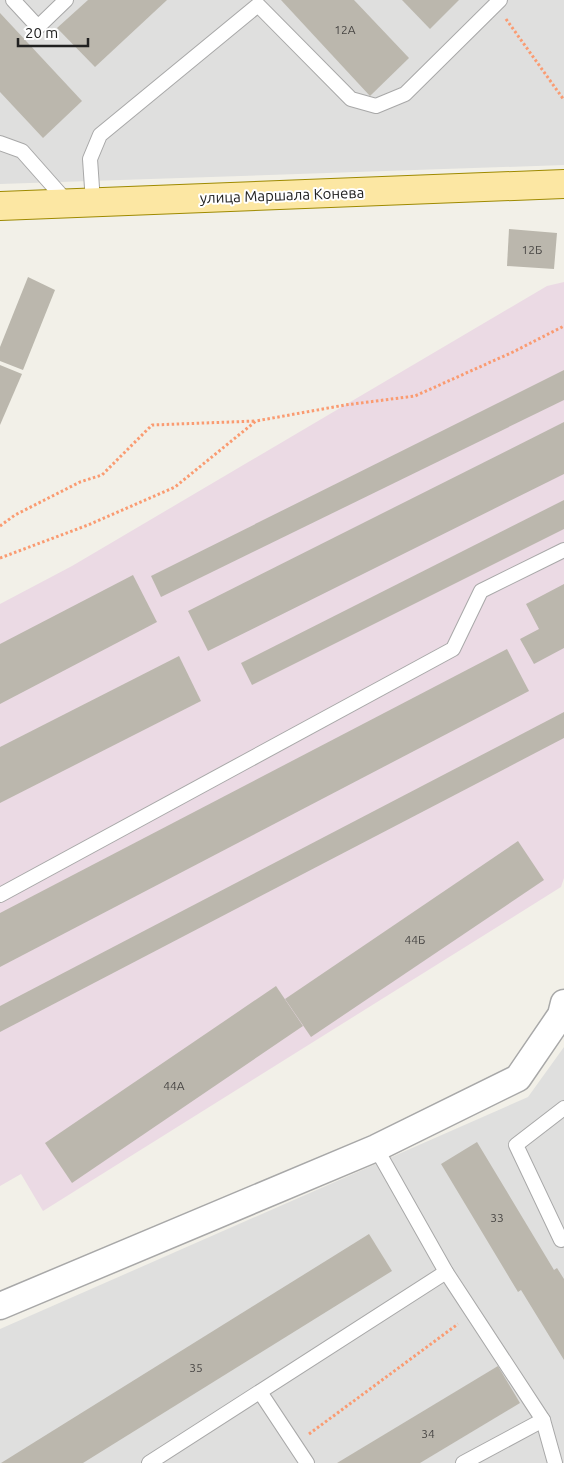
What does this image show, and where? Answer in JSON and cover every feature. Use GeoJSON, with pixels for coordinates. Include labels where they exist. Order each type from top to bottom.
{"type":"FeatureCollection","features":[{"type":"Feature","properties":{"kind":"main road","name":"улица Маршала Конева"},"geometry":{"type":"LineString","coordinates":[[0,206],[564,184]]}},
{"type":"Feature","properties":{"kind":"street"},"geometry":{"type":"LineString","coordinates":[[0,1306],[376,1148],[518,1078],[563,1013]]}},
{"type":"Feature","properties":{"kind":"lane"},"geometry":{"type":"LineString","coordinates":[[13,0],[38,27],[66,0]]}},
{"type":"Feature","properties":{"kind":"lane"},"geometry":{"type":"LineString","coordinates":[[0,143],[22,151],[80,202],[90,159],[100,135],[258,5],[351,98],[376,106],[405,94],[498,2]]}},
{"type":"Feature","properties":{"kind":"lane"},"geometry":{"type":"LineString","coordinates":[[0,895],[453,649],[481,591],[564,550]]}},
{"type":"Feature","properties":{"kind":"lane"},"geometry":{"type":"LineString","coordinates":[[561,1240],[516,1145],[564,1108]]}},
{"type":"Feature","properties":{"kind":"lane"},"geometry":{"type":"LineString","coordinates":[[376,1148],[446,1272],[543,1420],[555,1463]]}},
{"type":"Feature","properties":{"kind":"lane"},"geometry":{"type":"LineString","coordinates":[[149,1463],[446,1272]]}},
{"type":"Feature","properties":{"kind":"lane"},"geometry":{"type":"LineString","coordinates":[[260,1392],[307,1463]]}},
{"type":"Feature","properties":{"kind":"lane"},"geometry":{"type":"LineString","coordinates":[[463,1463],[543,1420]]}},
{"type":"Feature","properties":{"kind":"path"},"geometry":{"type":"LineString","coordinates":[[498,2],[564,100]]}},
{"type":"Feature","properties":{"kind":"path"},"geometry":{"type":"LineString","coordinates":[[0,526],[15,515],[80,482],[102,475],[152,425],[256,421],[345,405],[415,396],[513,352],[564,326]]}},
{"type":"Feature","properties":{"kind":"path"},"geometry":{"type":"LineString","coordinates":[[0,558],[88,525],[174,488],[256,421]]}},
{"type":"Feature","properties":{"kind":"path"},"geometry":{"type":"LineString","coordinates":[[295,1444],[473,1313]]}},
{"type":"Feature","properties":{"kind":"shaded area"},"geometry":{"type":"Polygon","coordinates":[[[0,0],[564,0],[564,165],[0,184],[0,0]]]}},
{"type":"Feature","properties":{"kind":"shaded area"},"geometry":{"type":"Polygon","coordinates":[[[564,282],[564,878],[561,887],[43,1211],[21,1174],[0,1186],[0,604],[72,566],[547,286],[564,282]]]}},
{"type":"Feature","properties":{"kind":"shaded area"},"geometry":{"type":"Polygon","coordinates":[[[564,1047],[564,1463],[0,1463],[0,1329],[528,1097],[564,1047]]]}},
{"type":"Feature","properties":{"kind":"building"},"geometry":{"type":"Polygon","coordinates":[[[88,0],[167,0],[95,67],[57,28],[88,0]]]}},
{"type":"Feature","properties":{"kind":"building"},"geometry":{"type":"Polygon","coordinates":[[[281,0],[354,0],[409,58],[370,96],[281,0]]]}},
{"type":"Feature","properties":{"kind":"building"},"geometry":{"type":"Polygon","coordinates":[[[402,0],[459,0],[430,29],[402,0]]]}},
{"type":"Feature","properties":{"kind":"building"},"geometry":{"type":"Polygon","coordinates":[[[0,13],[82,101],[43,138],[0,92],[0,13]]]}},
{"type":"Feature","properties":{"kind":"building"},"geometry":{"type":"Polygon","coordinates":[[[509,229],[557,233],[554,269],[507,266],[509,229]]]}},
{"type":"Feature","properties":{"kind":"building"},"geometry":{"type":"Polygon","coordinates":[[[28,277],[55,290],[23,370],[0,361],[0,347],[28,277]]]}},
{"type":"Feature","properties":{"kind":"building"},"geometry":{"type":"Polygon","coordinates":[[[0,365],[22,374],[0,425],[0,365]]]}},
{"type":"Feature","properties":{"kind":"building"},"geometry":{"type":"Polygon","coordinates":[[[564,370],[564,400],[161,597],[151,576],[564,370]]]}},
{"type":"Feature","properties":{"kind":"building"},"geometry":{"type":"Polygon","coordinates":[[[564,422],[564,474],[208,651],[188,611],[564,422]]]}},
{"type":"Feature","properties":{"kind":"building"},"geometry":{"type":"Polygon","coordinates":[[[564,500],[564,529],[252,685],[241,663],[564,500]]]}},
{"type":"Feature","properties":{"kind":"building"},"geometry":{"type":"Polygon","coordinates":[[[133,575],[157,622],[0,704],[0,644],[133,575]]]}},
{"type":"Feature","properties":{"kind":"building"},"geometry":{"type":"Polygon","coordinates":[[[564,584],[564,648],[534,664],[520,639],[539,629],[526,604],[564,584]]]}},
{"type":"Feature","properties":{"kind":"building"},"geometry":{"type":"Polygon","coordinates":[[[507,649],[529,691],[0,967],[0,913],[507,649]]]}},
{"type":"Feature","properties":{"kind":"building"},"geometry":{"type":"Polygon","coordinates":[[[179,656],[201,701],[0,803],[0,747],[179,656]]]}},
{"type":"Feature","properties":{"kind":"building"},"geometry":{"type":"Polygon","coordinates":[[[564,712],[564,738],[0,1032],[0,1006],[564,712]]]}},
{"type":"Feature","properties":{"kind":"building"},"geometry":{"type":"Polygon","coordinates":[[[518,841],[544,880],[311,1037],[285,999],[518,841]]]}},
{"type":"Feature","properties":{"kind":"building"},"geometry":{"type":"Polygon","coordinates":[[[276,986],[303,1026],[72,1183],[45,1143],[276,986]]]}},
{"type":"Feature","properties":{"kind":"building"},"geometry":{"type":"Polygon","coordinates":[[[477,1142],[554,1270],[557,1268],[564,1279],[564,1360],[521,1290],[518,1292],[441,1164],[477,1142]]]}},
{"type":"Feature","properties":{"kind":"building"},"geometry":{"type":"Polygon","coordinates":[[[369,1234],[392,1271],[83,1463],[1,1463],[369,1234]]]}},
{"type":"Feature","properties":{"kind":"building"},"geometry":{"type":"Polygon","coordinates":[[[498,1366],[520,1403],[420,1463],[337,1463],[498,1366]]]}}]}
